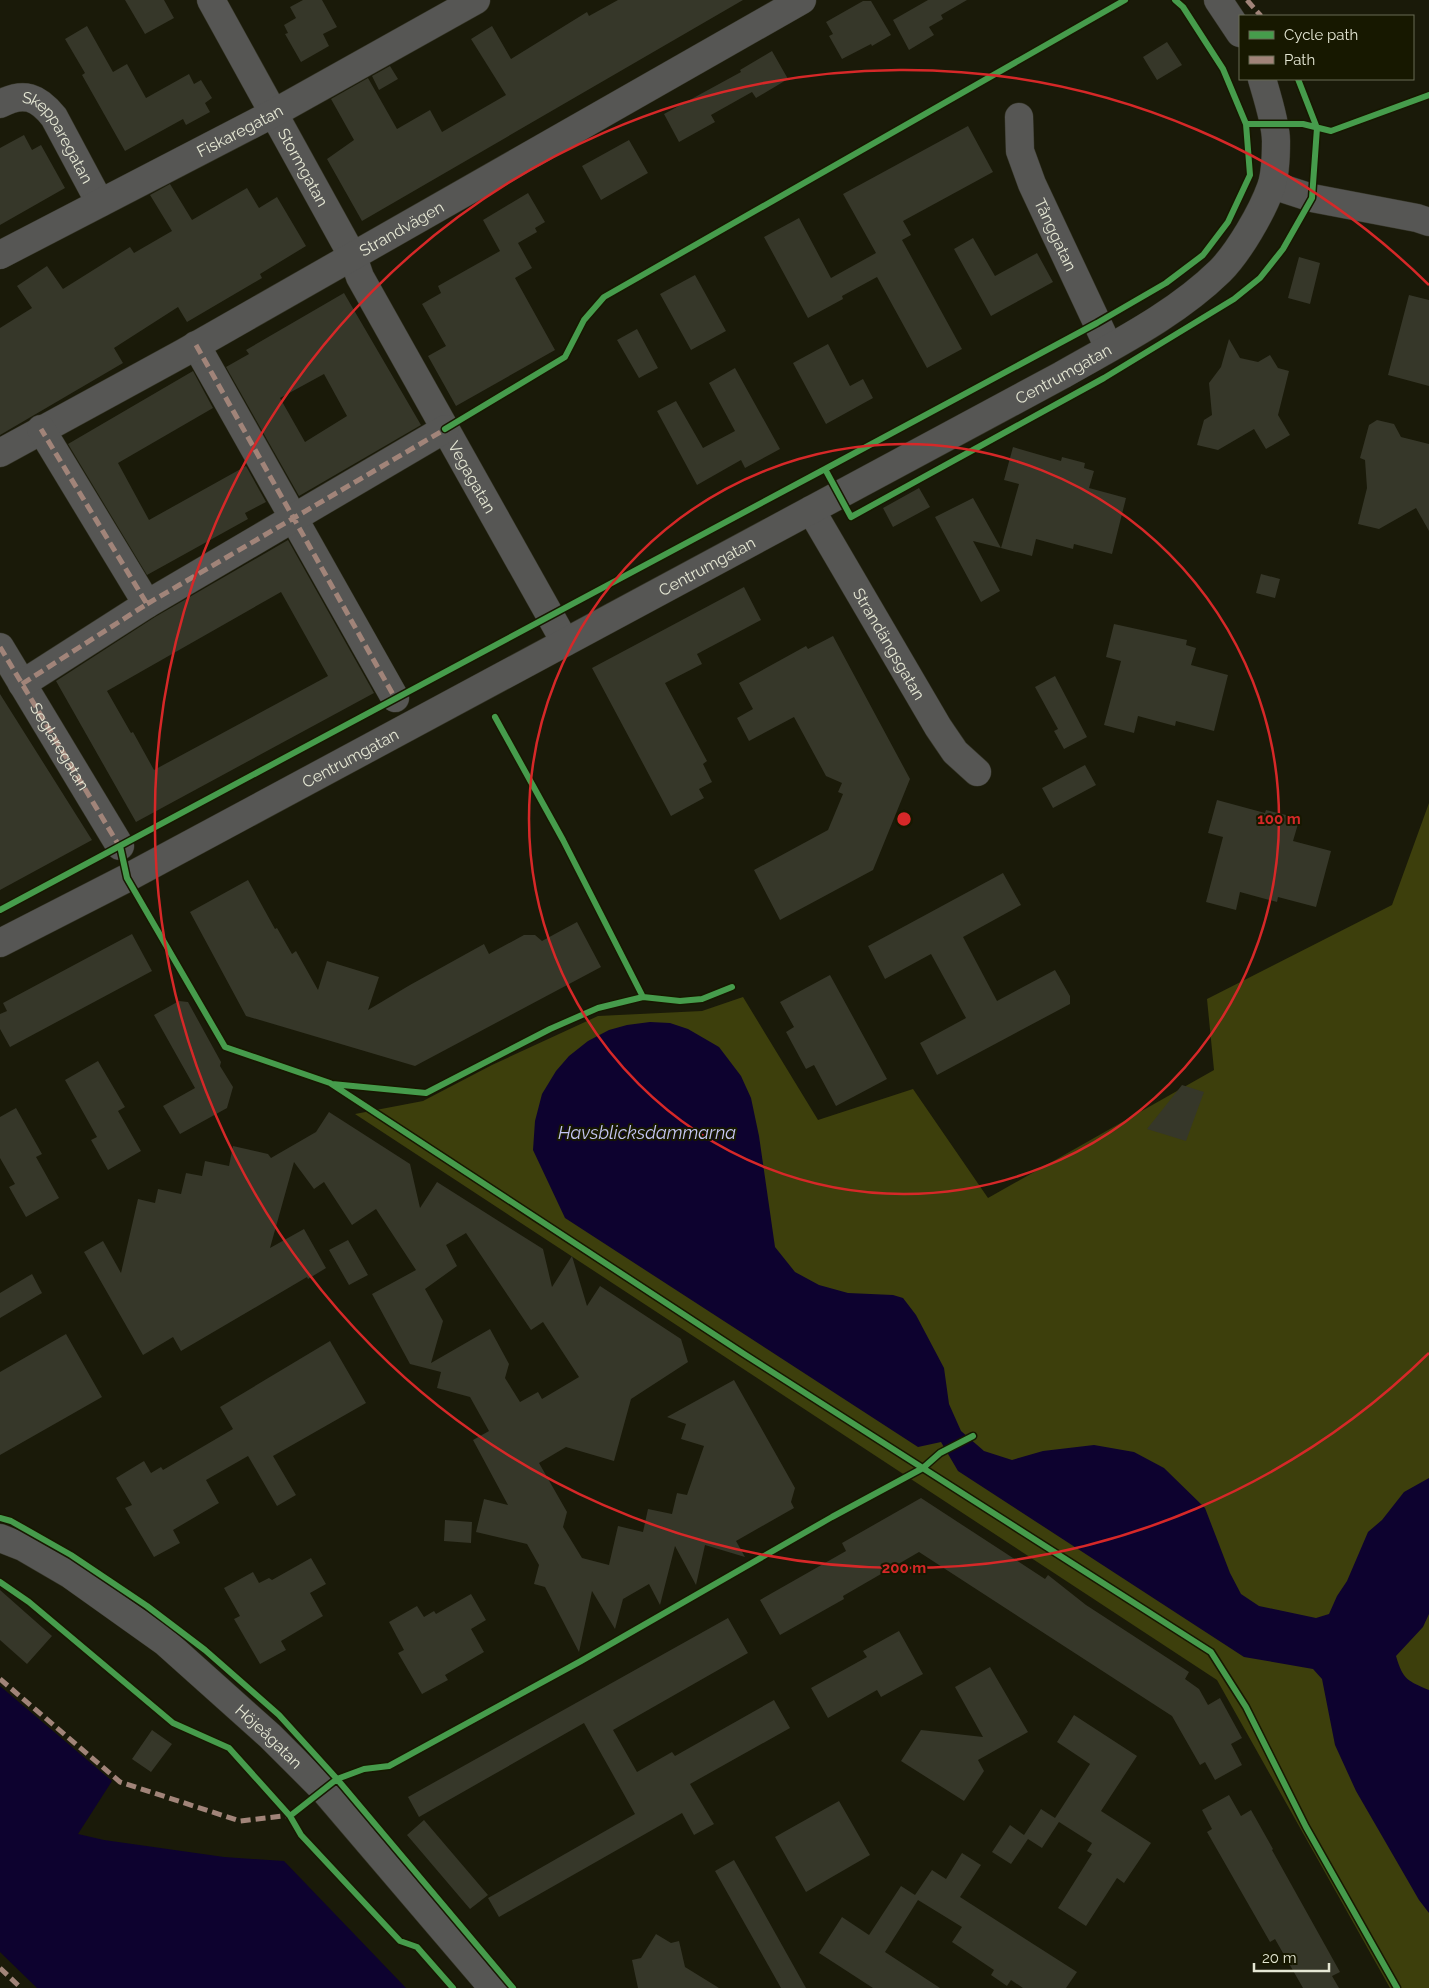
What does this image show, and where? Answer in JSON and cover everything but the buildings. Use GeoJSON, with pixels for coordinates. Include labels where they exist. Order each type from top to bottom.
{"type":"FeatureCollection","features":[{"type":"Feature","properties":{"kind":"street","name":"Stormgatan"},"geometry":{"type":"LineString","coordinates":[[211,0],[353,257]]}},
{"type":"Feature","properties":{"kind":"street","name":"Fiskaregatan"},"geometry":{"type":"LineString","coordinates":[[0,255],[274,112],[476,0]]}},
{"type":"Feature","properties":{"kind":"street","name":"Strandvägen"},"geometry":{"type":"LineString","coordinates":[[0,453],[353,257],[802,0]]}},
{"type":"Feature","properties":{"kind":"street"},"geometry":{"type":"LineString","coordinates":[[1218,0],[1239,32]]}},
{"type":"Feature","properties":{"kind":"street","name":"Centrumgatan"},"geometry":{"type":"LineString","coordinates":[[0,943],[136,873],[811,510],[1109,348],[1181,304],[1221,270],[1245,238],[1260,212],[1272,185],[1276,140],[1268,98],[1262,80]]}},
{"type":"Feature","properties":{"kind":"street","name":"Skepparegatan"},"geometry":{"type":"LineString","coordinates":[[0,104],[21,97],[34,98],[46,107],[54,117],[100,202]]}},
{"type":"Feature","properties":{"kind":"street","name":"Tånggatan"},"geometry":{"type":"LineString","coordinates":[[1019,118],[1020,151],[1032,184],[1109,348]]}},
{"type":"Feature","properties":{"kind":"street"},"geometry":{"type":"LineString","coordinates":[[1272,185],[1312,198],[1417,218],[1429,222]]}},
{"type":"Feature","properties":{"kind":"street","name":"Vegagatan"},"geometry":{"type":"LineString","coordinates":[[353,257],[360,276],[565,642]]}},
{"type":"Feature","properties":{"kind":"street"},"geometry":{"type":"LineString","coordinates":[[196,345],[395,698]]}},
{"type":"Feature","properties":{"kind":"street"},"geometry":{"type":"LineString","coordinates":[[22,684],[147,604],[445,429]]}},
{"type":"Feature","properties":{"kind":"street"},"geometry":{"type":"LineString","coordinates":[[42,430],[147,604]]}},
{"type":"Feature","properties":{"kind":"street","name":"Strandängsgatan"},"geometry":{"type":"LineString","coordinates":[[811,510],[938,727],[955,752],[977,772]]}},
{"type":"Feature","properties":{"kind":"street","name":"Seglaregatan"},"geometry":{"type":"LineString","coordinates":[[0,647],[120,846]]}},
{"type":"Feature","properties":{"kind":"street","name":"Höjeågatan"},"geometry":{"type":"LineString","coordinates":[[0,1538],[23,1547],[71,1576],[165,1642],[270,1736],[324,1790],[493,1988]]}},
{"type":"Feature","properties":{"kind":"shaded area"},"geometry":{"type":"Polygon","coordinates":[[[1429,803],[1429,1988],[1390,1988],[1217,1680],[355,1114],[423,1101],[492,1065],[598,1016],[702,1011],[743,997],[818,1120],[913,1089],[988,1198],[1214,1070],[1207,999],[1392,905],[1429,803]]]}},
{"type":"Feature","properties":{"kind":"water","name":"Havsblicksdammarna"},"geometry":{"type":"Polygon","coordinates":[[[650,1022],[670,1023],[688,1029],[719,1047],[741,1076],[751,1098],[759,1136],[775,1247],[795,1272],[819,1285],[848,1293],[893,1295],[903,1298],[916,1315],[944,1368],[949,1404],[961,1431],[984,1451],[1012,1460],[1043,1451],[1094,1445],[1134,1452],[1164,1468],[1205,1508],[1230,1573],[1241,1594],[1259,1606],[1316,1618],[1329,1614],[1337,1596],[1347,1581],[1368,1532],[1382,1520],[1404,1492],[1429,1478],[1429,1614],[1423,1627],[1396,1656],[1401,1670],[1407,1679],[1429,1690],[1429,1913],[1419,1900],[1356,1791],[1335,1745],[1322,1679],[1313,1669],[1244,1657],[958,1471],[941,1442],[918,1447],[565,1218],[533,1150],[535,1121],[542,1094],[556,1071],[569,1056],[588,1041],[609,1030],[650,1022]]]}},
{"type":"Feature","properties":{"kind":"water"},"geometry":{"type":"Polygon","coordinates":[[[0,1686],[112,1781],[78,1834],[104,1840],[224,1857],[284,1861],[406,1988],[37,1988],[0,1952],[0,1686]]]}},
{"type":"Feature","properties":{"kind":"marked path"},"geometry":{"type":"LineString","coordinates":[[1247,0],[1260,15]]}},
{"type":"Feature","properties":{"kind":"marked path"},"geometry":{"type":"LineString","coordinates":[[196,345],[395,698]]}},
{"type":"Feature","properties":{"kind":"marked path"},"geometry":{"type":"LineString","coordinates":[[147,604],[449,427]]}},
{"type":"Feature","properties":{"kind":"marked path"},"geometry":{"type":"LineString","coordinates":[[22,684],[147,604],[41,429]]}},
{"type":"Feature","properties":{"kind":"marked path"},"geometry":{"type":"LineString","coordinates":[[0,647],[121,849]]}},
{"type":"Feature","properties":{"kind":"marked path"},"geometry":{"type":"LineString","coordinates":[[0,1679],[120,1782],[240,1821],[292,1815]]}},
{"type":"Feature","properties":{"kind":"marked path"},"geometry":{"type":"LineString","coordinates":[[0,1968],[21,1988]]}},
{"type":"Feature","properties":{"kind":"cycle path"},"geometry":{"type":"LineString","coordinates":[[445,429],[565,357],[584,320],[604,297],[1125,0]]}},
{"type":"Feature","properties":{"kind":"cycle path"},"geometry":{"type":"LineString","coordinates":[[1175,0],[1183,7],[1223,69],[1246,124]]}},
{"type":"Feature","properties":{"kind":"cycle path"},"geometry":{"type":"LineString","coordinates":[[0,910],[825,469],[851,517],[1104,378],[1234,299],[1260,278],[1283,249],[1312,198],[1317,128],[1298,80]]}},
{"type":"Feature","properties":{"kind":"cycle path"},"geometry":{"type":"LineString","coordinates":[[825,469],[1097,323],[1166,283],[1203,255],[1228,222],[1250,175],[1246,124],[1303,124],[1331,131],[1429,95]]}},
{"type":"Feature","properties":{"kind":"cycle path"},"geometry":{"type":"LineString","coordinates":[[495,717],[563,840],[643,997]]}},
{"type":"Feature","properties":{"kind":"cycle path"},"geometry":{"type":"LineString","coordinates":[[120,846],[127,878],[225,1047],[330,1083],[744,1354],[1211,1652],[1246,1707],[1306,1827],[1397,1988]]}},
{"type":"Feature","properties":{"kind":"cycle path"},"geometry":{"type":"LineString","coordinates":[[332,1084],[426,1093],[550,1029],[598,1008],[643,997],[680,1001],[702,999],[732,987]]}},
{"type":"Feature","properties":{"kind":"cycle path"},"geometry":{"type":"LineString","coordinates":[[290,1816],[337,1779],[364,1769],[389,1766],[581,1661],[832,1517],[923,1468],[940,1453],[973,1436]]}},
{"type":"Feature","properties":{"kind":"cycle path"},"geometry":{"type":"LineString","coordinates":[[0,1518],[11,1521],[71,1555],[147,1606],[205,1650],[279,1715],[337,1779],[513,1988]]}},
{"type":"Feature","properties":{"kind":"cycle path"},"geometry":{"type":"LineString","coordinates":[[0,1582],[29,1602],[173,1723],[229,1748],[290,1816],[301,1835],[400,1941],[417,1947],[453,1988]]}}]}
